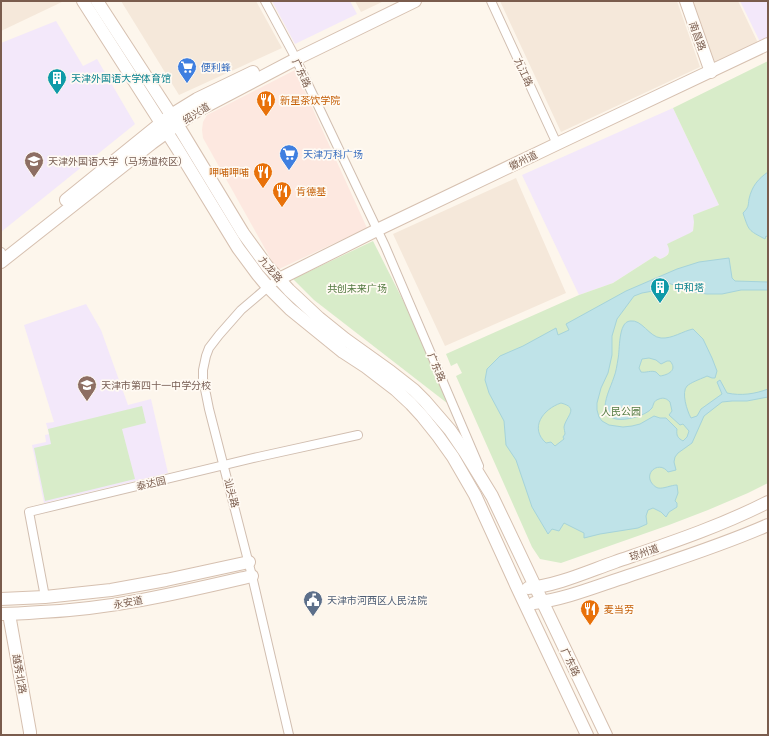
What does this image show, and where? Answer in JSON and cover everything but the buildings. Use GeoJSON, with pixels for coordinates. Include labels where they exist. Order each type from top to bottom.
{"type":"FeatureCollection","features":[{"type":"Feature","properties":{"kind":"main road","name":"九龙路"},"geometry":{"type":"LineString","coordinates":[[83,1],[164,127],[238,248],[268,288],[313,328],[343,352],[396,390],[411,404],[430,426],[453,457],[475,495]]}},
{"type":"Feature","properties":{"kind":"main road","name":"九龙路"},"geometry":{"type":"LineString","coordinates":[[97,1],[260,257],[279,280],[319,318],[391,372],[426,401],[450,430],[492,496]]}},
{"type":"Feature","properties":{"kind":"main road","name":"绍兴道"},"geometry":{"type":"LineString","coordinates":[[1,252],[174,120],[195,112],[294,56],[400,1]]}},
{"type":"Feature","properties":{"kind":"main road","name":"绍兴道"},"geometry":{"type":"LineString","coordinates":[[294,56],[414,1]]}},
{"type":"Feature","properties":{"kind":"main road","name":"南昌路"},"geometry":{"type":"LineString","coordinates":[[686,1],[711,72]]}},
{"type":"Feature","properties":{"kind":"main road","name":"徽州道"},"geometry":{"type":"LineString","coordinates":[[279,280],[377,230],[768,44]]}},
{"type":"Feature","properties":{"kind":"main road","name":"绍兴道"},"geometry":{"type":"LineString","coordinates":[[1,262],[152,143],[164,127]]}},
{"type":"Feature","properties":{"kind":"main road","name":"广东路"},"geometry":{"type":"LineString","coordinates":[[475,495],[587,735]]}},
{"type":"Feature","properties":{"kind":"main road","name":"广东路"},"geometry":{"type":"LineString","coordinates":[[492,496],[606,735]]}},
{"type":"Feature","properties":{"kind":"main road","name":"琼州道"},"geometry":{"type":"LineString","coordinates":[[517,587],[535,587],[565,580],[716,526],[768,502]]}},
{"type":"Feature","properties":{"kind":"main road","name":"琼州道"},"geometry":{"type":"LineString","coordinates":[[542,602],[563,598],[675,560],[768,525]]}},
{"type":"Feature","properties":{"kind":"main road","name":"永安道"},"geometry":{"type":"LineString","coordinates":[[1,599],[45,597],[111,590],[249,562]]}},
{"type":"Feature","properties":{"kind":"main road","name":"永安道"},"geometry":{"type":"LineString","coordinates":[[5,614],[64,611],[120,604],[252,576]]}},
{"type":"Feature","properties":{"kind":"main road"},"geometry":{"type":"LineString","coordinates":[[524,602],[542,602]]}},
{"type":"Feature","properties":{"kind":"main road","name":"越秀北路"},"geometry":{"type":"LineString","coordinates":[[5,614],[30,735]]}},
{"type":"Feature","properties":{"kind":"street","name":"广东路"},"geometry":{"type":"LineString","coordinates":[[265,1],[294,56],[377,230],[492,496]]}},
{"type":"Feature","properties":{"kind":"street","name":"九江路"},"geometry":{"type":"LineString","coordinates":[[491,1],[557,144]]}},
{"type":"Feature","properties":{"kind":"street","name":"汕头路"},"geometry":{"type":"LineString","coordinates":[[279,280],[242,310],[219,335],[206,356],[203,379],[209,409],[249,562],[289,735]]}},
{"type":"Feature","properties":{"kind":"street","name":"泰达园"},"geometry":{"type":"LineString","coordinates":[[45,597],[29,512],[258,457],[358,435]]}},
{"type":"Feature","properties":{"kind":"shaded area"},"geometry":{"type":"Polygon","coordinates":[[[1,1],[64,1],[1,31],[1,1]]]}},
{"type":"Feature","properties":{"kind":"shaded area"},"geometry":{"type":"Polygon","coordinates":[[[121,1],[256,1],[282,48],[179,95],[121,1]]]}},
{"type":"Feature","properties":{"kind":"shaded area"},"geometry":{"type":"Polygon","coordinates":[[[272,1],[350,1],[357,14],[295,44],[272,1]]]}},
{"type":"Feature","properties":{"kind":"shaded area"},"geometry":{"type":"Polygon","coordinates":[[[355,1],[384,1],[361,12],[355,1]]]}},
{"type":"Feature","properties":{"kind":"shaded area"},"geometry":{"type":"Polygon","coordinates":[[[500,1],[677,1],[700,67],[561,132],[500,1]]]}},
{"type":"Feature","properties":{"kind":"shaded area"},"geometry":{"type":"Polygon","coordinates":[[[691,1],[738,1],[759,45],[714,66],[691,1]]]}},
{"type":"Feature","properties":{"kind":"shaded area"},"geometry":{"type":"Polygon","coordinates":[[[740,1],[768,1],[768,40],[761,44],[740,1]]]}},
{"type":"Feature","properties":{"kind":"shaded area","name":"天津外国语大学（马场道校区）"},"geometry":{"type":"Polygon","coordinates":[[[56,21],[83,66],[97,59],[135,124],[1,232],[1,43],[56,21]]]}},
{"type":"Feature","properties":{"kind":"shaded area","name":"天津万科广场"},"geometry":{"type":"Polygon","coordinates":[[[295,70],[367,228],[277,270],[203,138],[202,130],[203,122],[207,115],[295,70]]]}},
{"type":"Feature","properties":{"kind":"shaded area"},"geometry":{"type":"Polygon","coordinates":[[[673,108],[719,205],[694,215],[693,231],[668,244],[670,249],[665,257],[660,259],[655,256],[613,283],[579,295],[522,175],[673,108]]]}},
{"type":"Feature","properties":{"kind":"shaded area"},"geometry":{"type":"Polygon","coordinates":[[[516,178],[566,293],[445,346],[393,234],[516,178]]]}},
{"type":"Feature","properties":{"kind":"shaded area","name":"天津市第四十一中学分校"},"geometry":{"type":"Polygon","coordinates":[[[86,304],[101,330],[128,405],[151,399],[168,473],[44,503],[32,445],[46,442],[45,435],[49,434],[46,423],[54,422],[24,325],[86,304]]]}},
{"type":"Feature","properties":{"kind":"green space","name":"人民公园"},"geometry":{"type":"Polygon","coordinates":[[[768,61],[768,483],[708,510],[561,563],[540,559],[532,547],[456,376],[462,373],[457,363],[451,366],[446,354],[579,295],[613,283],[655,256],[660,259],[665,257],[669,251],[667,244],[693,231],[693,215],[719,205],[673,108],[768,61]]]}},
{"type":"Feature","properties":{"kind":"green space","name":"共创未来广场"},"geometry":{"type":"Polygon","coordinates":[[[373,241],[423,340],[447,403],[314,300],[293,279],[373,241]]]}},
{"type":"Feature","properties":{"kind":"green space"},"geometry":{"type":"Polygon","coordinates":[[[142,406],[146,423],[122,429],[135,479],[45,501],[34,448],[51,444],[48,429],[142,406]]]}},
{"type":"Feature","properties":{"kind":"water"},"geometry":{"type":"Polygon","coordinates":[[[768,172],[768,237],[766,236],[765,239],[755,234],[750,229],[743,213],[748,206],[750,194],[758,180],[768,172]]]}},
{"type":"Feature","properties":{"kind":"water"},"geometry":{"type":"Polygon","coordinates":[[[729,258],[732,278],[735,281],[768,282],[768,290],[741,290],[722,294],[707,294],[685,291],[683,288],[668,283],[653,291],[634,296],[617,319],[612,336],[612,355],[608,373],[601,388],[597,403],[599,417],[602,421],[609,425],[623,427],[640,424],[654,416],[666,418],[677,429],[678,436],[683,441],[687,437],[689,431],[683,424],[680,425],[669,415],[672,411],[670,402],[664,398],[656,401],[649,411],[630,419],[614,419],[605,412],[606,398],[615,375],[619,355],[621,331],[623,326],[630,321],[634,321],[642,325],[653,335],[661,338],[669,337],[693,329],[703,339],[717,371],[715,378],[707,376],[690,384],[685,389],[685,402],[691,418],[697,416],[701,409],[722,394],[717,382],[720,380],[727,393],[748,394],[768,389],[768,397],[747,401],[722,402],[704,416],[692,443],[675,457],[674,462],[676,470],[668,472],[661,467],[658,467],[652,471],[650,474],[651,482],[656,487],[663,488],[677,485],[678,493],[675,501],[677,503],[677,507],[669,512],[666,517],[661,512],[653,508],[648,510],[646,516],[647,524],[638,528],[584,538],[584,533],[564,523],[559,531],[552,529],[548,534],[532,507],[516,460],[506,445],[504,421],[489,393],[485,380],[487,369],[500,356],[523,346],[556,328],[558,335],[569,330],[566,324],[626,291],[677,269],[699,262],[729,258]],[[649,358],[642,359],[639,368],[641,372],[654,371],[660,376],[671,372],[673,367],[670,361],[661,364],[656,360],[649,358]],[[561,403],[554,406],[544,414],[539,425],[541,437],[546,443],[551,442],[555,446],[564,439],[564,427],[571,410],[570,407],[561,403]]]}},
{"type":"Feature","properties":{"kind":"place","name":"便利蜂"},"geometry":{"type":"Point","coordinates":[187,84]}},
{"type":"Feature","properties":{"kind":"place","name":"天津外国语大学体育馆"},"geometry":{"type":"Point","coordinates":[57,95]}},
{"type":"Feature","properties":{"kind":"place","name":"新星茶饮学院"},"geometry":{"type":"Point","coordinates":[266,117]}},
{"type":"Feature","properties":{"kind":"place","name":"天津万科广场"},"geometry":{"type":"Point","coordinates":[289,171]}},
{"type":"Feature","properties":{"kind":"place","name":"天津外国语大学（马场道校区）"},"geometry":{"type":"Point","coordinates":[34,178]}},
{"type":"Feature","properties":{"kind":"place","name":"呷哺呷哺"},"geometry":{"type":"Point","coordinates":[263,189]}},
{"type":"Feature","properties":{"kind":"place","name":"肯德基"},"geometry":{"type":"Point","coordinates":[282,208]}},
{"type":"Feature","properties":{"kind":"place","name":"中和塔"},"geometry":{"type":"Point","coordinates":[660,304]}},
{"type":"Feature","properties":{"kind":"place","name":"天津市第四十一中学分校"},"geometry":{"type":"Point","coordinates":[87,402]}},
{"type":"Feature","properties":{"kind":"place","name":"天津市河西区人民法院"},"geometry":{"type":"Point","coordinates":[313,617]}},
{"type":"Feature","properties":{"kind":"place","name":"麦当劳"},"geometry":{"type":"Point","coordinates":[590,626]}}]}
